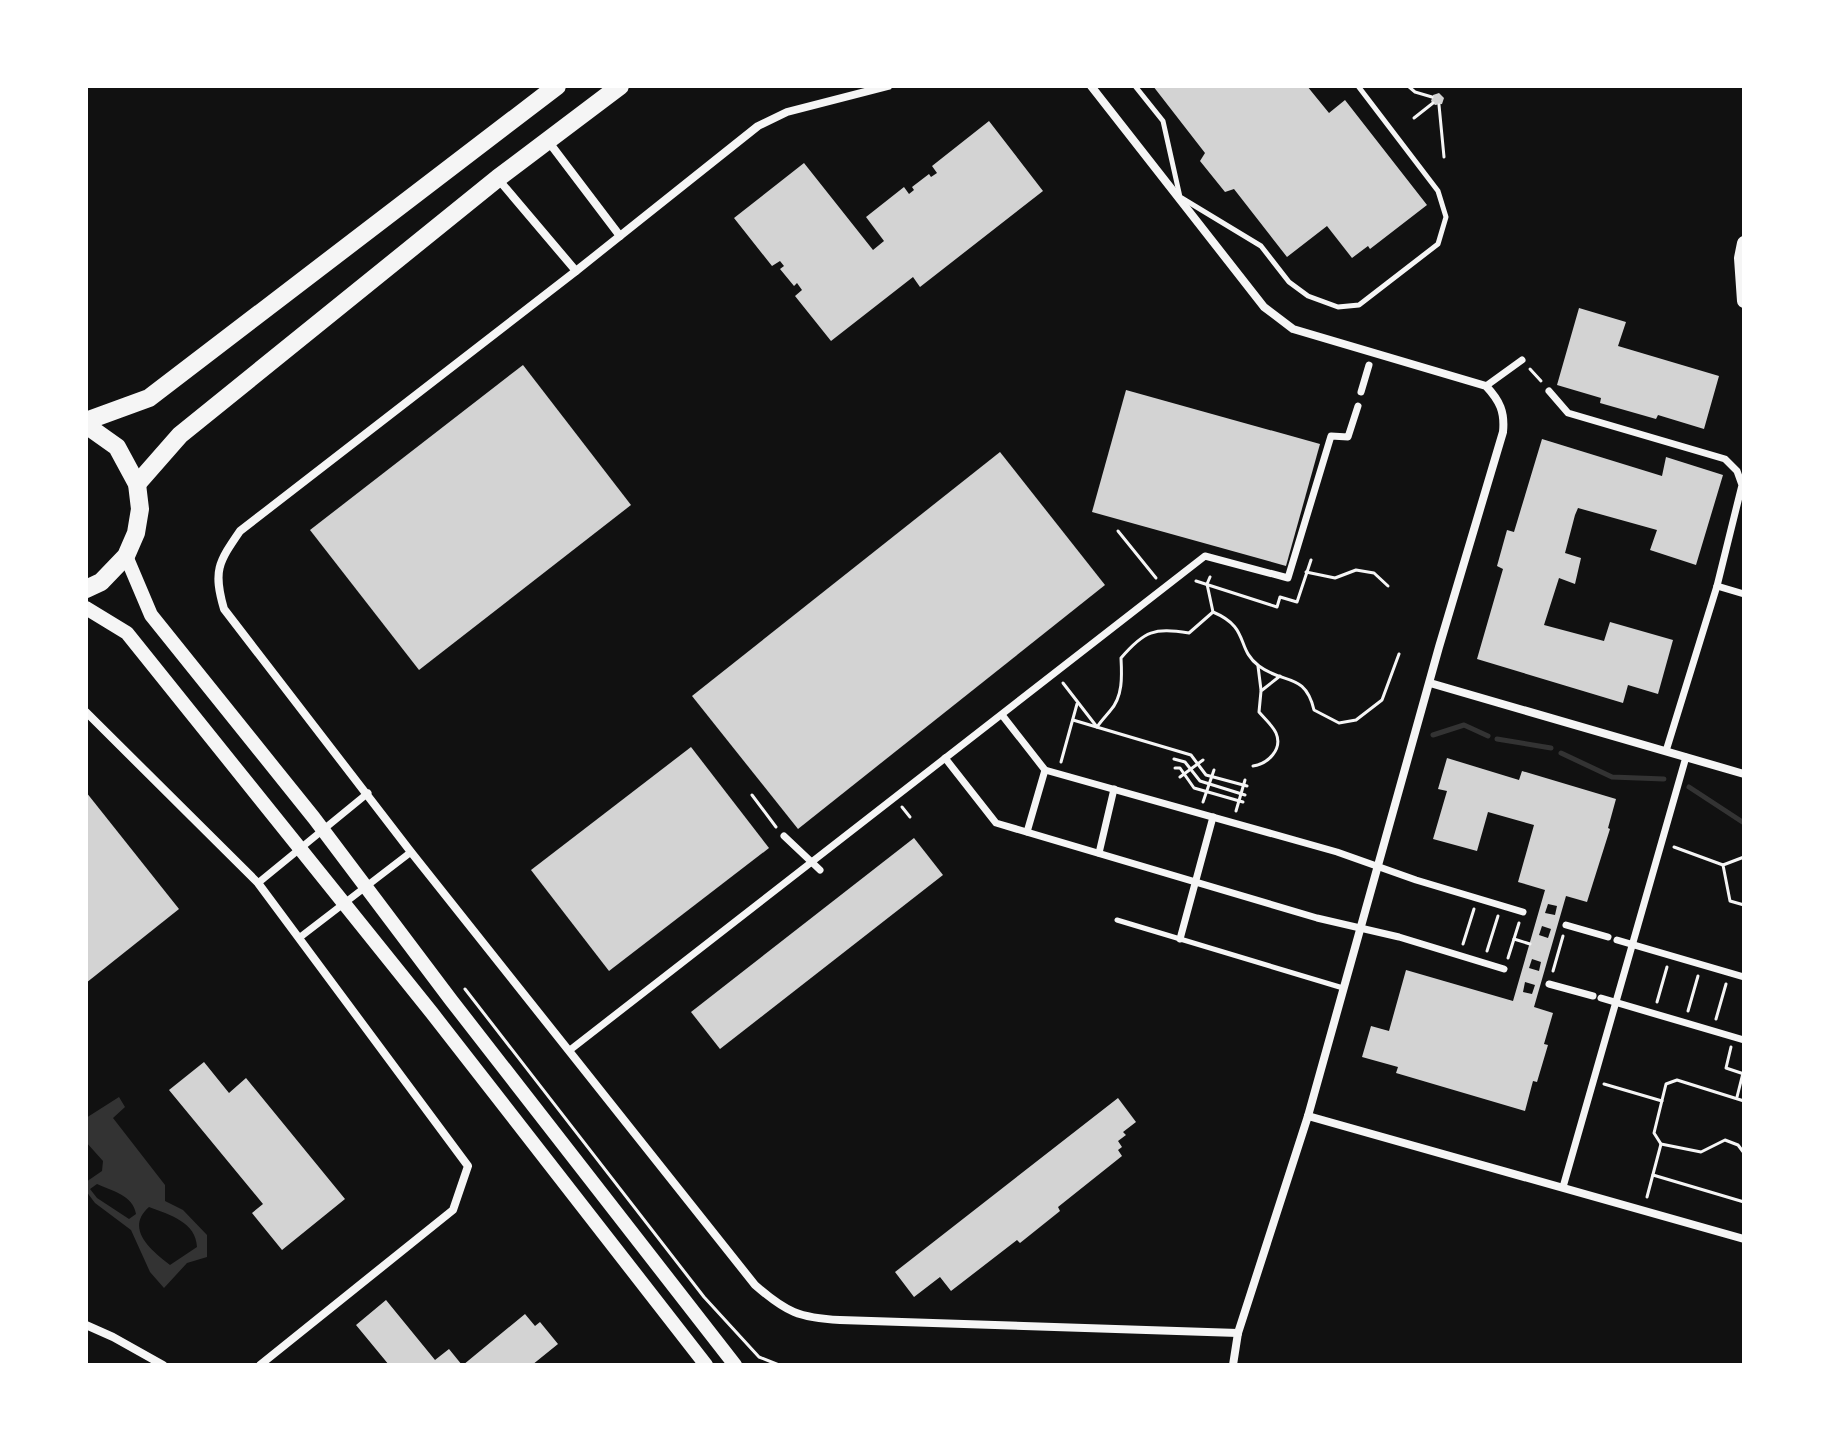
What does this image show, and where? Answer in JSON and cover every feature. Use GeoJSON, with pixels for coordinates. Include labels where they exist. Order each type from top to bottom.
{"type":"FeatureCollection","features":[{"type":"Feature","properties":{"kind":"main road"},"geometry":{"type":"LineString","coordinates":[[86,423],[149,398],[557,86]]}},
{"type":"Feature","properties":{"kind":"main road"},"geometry":{"type":"LineString","coordinates":[[137,484],[180,435],[498,178],[620,86]]}},
{"type":"Feature","properties":{"kind":"main road"},"geometry":{"type":"LineString","coordinates":[[86,423],[117,447],[137,484],[140,509],[136,533],[126,556],[101,582],[86,589]]}},
{"type":"Feature","properties":{"kind":"street"},"geometry":{"type":"LineString","coordinates":[[888,86],[787,112],[758,126],[240,531],[223,555],[216,583],[224,609],[411,852],[755,1285],[778,1305],[808,1318],[840,1320],[1238,1333]]}},
{"type":"Feature","properties":{"kind":"street"},"geometry":{"type":"LineString","coordinates":[[1091,86],[1264,307],[1293,329],[1486,386],[1499,400],[1504,417],[1503,432],[1308,1116],[1238,1333],[1233,1365]]}},
{"type":"Feature","properties":{"kind":"street"},"geometry":{"type":"LineString","coordinates":[[547,140],[620,236]]}},
{"type":"Feature","properties":{"kind":"street"},"geometry":{"type":"LineString","coordinates":[[498,178],[576,271]]}},
{"type":"Feature","properties":{"kind":"street"},"geometry":{"type":"LineString","coordinates":[[1744,243],[1741,258],[1744,301]]}},
{"type":"Feature","properties":{"kind":"street"},"geometry":{"type":"LineString","coordinates":[[1486,386],[1522,360]]}},
{"type":"Feature","properties":{"kind":"street"},"geometry":{"type":"LineString","coordinates":[[1361,392],[1369,365]]}},
{"type":"Feature","properties":{"kind":"street"},"geometry":{"type":"LineString","coordinates":[[1549,391],[1568,413],[1725,459],[1737,471],[1742,485],[1717,586],[1666,751]]}},
{"type":"Feature","properties":{"kind":"street"},"geometry":{"type":"LineString","coordinates":[[570,1050],[1205,556],[1288,578],[1331,436],[1348,437],[1358,406]]}},
{"type":"Feature","properties":{"kind":"street"},"geometry":{"type":"LineString","coordinates":[[126,556],[151,615],[314,818],[451,1000],[735,1365]]}},
{"type":"Feature","properties":{"kind":"street"},"geometry":{"type":"LineString","coordinates":[[1717,586],[1744,594]]}},
{"type":"Feature","properties":{"kind":"street"},"geometry":{"type":"LineString","coordinates":[[86,608],[127,633],[432,1013],[706,1365]]}},
{"type":"Feature","properties":{"kind":"street"},"geometry":{"type":"LineString","coordinates":[[1430,683],[1744,774]]}},
{"type":"Feature","properties":{"kind":"street"},"geometry":{"type":"LineString","coordinates":[[86,712],[258,883],[468,1166],[453,1210],[260,1365]]}},
{"type":"Feature","properties":{"kind":"street"},"geometry":{"type":"LineString","coordinates":[[1002,715],[1045,770],[1337,852],[1523,912]]}},
{"type":"Feature","properties":{"kind":"street"},"geometry":{"type":"LineString","coordinates":[[1563,1187],[1686,757]]}},
{"type":"Feature","properties":{"kind":"street"},"geometry":{"type":"LineString","coordinates":[[945,758],[996,823],[1317,918],[1504,969]]}},
{"type":"Feature","properties":{"kind":"street"},"geometry":{"type":"LineString","coordinates":[[1027,832],[1045,770]]}},
{"type":"Feature","properties":{"kind":"street"},"geometry":{"type":"LineString","coordinates":[[1099,853],[1114,789]]}},
{"type":"Feature","properties":{"kind":"street"},"geometry":{"type":"LineString","coordinates":[[258,883],[368,793]]}},
{"type":"Feature","properties":{"kind":"street"},"geometry":{"type":"LineString","coordinates":[[1180,939],[1213,817]]}},
{"type":"Feature","properties":{"kind":"street"},"geometry":{"type":"LineString","coordinates":[[784,836],[820,870]]}},
{"type":"Feature","properties":{"kind":"street"},"geometry":{"type":"LineString","coordinates":[[299,938],[411,852]]}},
{"type":"Feature","properties":{"kind":"street"},"geometry":{"type":"LineString","coordinates":[[1566,925],[1744,977]]}},
{"type":"Feature","properties":{"kind":"street"},"geometry":{"type":"LineString","coordinates":[[1549,984],[1742,1040]]}},
{"type":"Feature","properties":{"kind":"street"},"geometry":{"type":"LineString","coordinates":[[1308,1116],[1744,1239]]}},
{"type":"Feature","properties":{"kind":"street"},"geometry":{"type":"LineString","coordinates":[[86,1325],[163,1365]]}},
{"type":"Feature","properties":{"kind":"lane"},"geometry":{"type":"LineString","coordinates":[[1135,86],[1163,121],[1180,197],[1261,246],[1289,282],[1308,296],[1338,307],[1359,305],[1438,244],[1446,217],[1438,191],[1358,86]]}},
{"type":"Feature","properties":{"kind":"lane"},"geometry":{"type":"LineString","coordinates":[[1117,920],[1344,988]]}},
{"type":"Feature","properties":{"kind":"path"},"geometry":{"type":"LineString","coordinates":[[1408,86],[1435,102]]}},
{"type":"Feature","properties":{"kind":"path"},"geometry":{"type":"LineString","coordinates":[[1414,118],[1435,102]]}},
{"type":"Feature","properties":{"kind":"path"},"geometry":{"type":"LineString","coordinates":[[1435,102],[1444,157]]}},
{"type":"Feature","properties":{"kind":"path"},"geometry":{"type":"LineString","coordinates":[[1522,360],[1549,391]]}},
{"type":"Feature","properties":{"kind":"path"},"geometry":{"type":"LineString","coordinates":[[1118,531],[1164,589]]}},
{"type":"Feature","properties":{"kind":"path"},"geometry":{"type":"LineString","coordinates":[[1196,581],[1277,607],[1280,597],[1297,602],[1311,560]]}},
{"type":"Feature","properties":{"kind":"path"},"geometry":{"type":"LineString","coordinates":[[1305,572],[1335,578],[1356,570],[1374,573],[1388,586]]}},
{"type":"Feature","properties":{"kind":"path"},"geometry":{"type":"LineString","coordinates":[[1210,577],[1207,584],[1213,612]]}},
{"type":"Feature","properties":{"kind":"path"},"geometry":{"type":"LineString","coordinates":[[1213,612],[1230,619],[1241,633],[1245,648],[1258,666],[1261,691],[1259,712],[1277,734],[1277,746],[1272,758],[1253,766]]}},
{"type":"Feature","properties":{"kind":"path"},"geometry":{"type":"LineString","coordinates":[[1097,727],[1112,709],[1123,684],[1121,658],[1139,638],[1164,630],[1189,633],[1213,612]]}},
{"type":"Feature","properties":{"kind":"path"},"geometry":{"type":"LineString","coordinates":[[1258,666],[1298,681],[1310,696],[1314,710],[1339,723],[1356,720],[1382,700],[1399,654]]}},
{"type":"Feature","properties":{"kind":"path"},"geometry":{"type":"LineString","coordinates":[[1056,674],[1097,727]]}},
{"type":"Feature","properties":{"kind":"path"},"geometry":{"type":"LineString","coordinates":[[1261,691],[1280,676]]}},
{"type":"Feature","properties":{"kind":"path"},"geometry":{"type":"LineString","coordinates":[[1058,774],[1078,702]]}},
{"type":"Feature","properties":{"kind":"path"},"geometry":{"type":"LineString","coordinates":[[1073,720],[1191,755],[1206,775],[1245,786]]}},
{"type":"Feature","properties":{"kind":"path"},"geometry":{"type":"LineString","coordinates":[[1174,759],[1185,762],[1200,781],[1243,794]]}},
{"type":"Feature","properties":{"kind":"path"},"geometry":{"type":"LineString","coordinates":[[1182,776],[1203,760]]}},
{"type":"Feature","properties":{"kind":"path"},"geometry":{"type":"LineString","coordinates":[[1175,768],[1180,768],[1182,776],[1194,788],[1206,794],[1241,801]]}},
{"type":"Feature","properties":{"kind":"path"},"geometry":{"type":"LineString","coordinates":[[1206,794],[1214,770]]}},
{"type":"Feature","properties":{"kind":"path"},"geometry":{"type":"LineString","coordinates":[[1237,807],[1245,780]]}},
{"type":"Feature","properties":{"kind":"path"},"geometry":{"type":"LineString","coordinates":[[752,795],[784,836]]}},
{"type":"Feature","properties":{"kind":"path"},"geometry":{"type":"LineString","coordinates":[[900,805],[910,817]]}},
{"type":"Feature","properties":{"kind":"path"},"geometry":{"type":"LineString","coordinates":[[1662,842],[1723,865],[1744,857]]}},
{"type":"Feature","properties":{"kind":"path"},"geometry":{"type":"LineString","coordinates":[[1723,865],[1730,901],[1744,905]]}},
{"type":"Feature","properties":{"kind":"path"},"geometry":{"type":"LineString","coordinates":[[1460,955],[1477,898]]}},
{"type":"Feature","properties":{"kind":"path"},"geometry":{"type":"LineString","coordinates":[[1484,962],[1501,906]]}},
{"type":"Feature","properties":{"kind":"path"},"geometry":{"type":"LineString","coordinates":[[1504,969],[1523,912]]}},
{"type":"Feature","properties":{"kind":"path"},"geometry":{"type":"LineString","coordinates":[[1549,984],[1566,925]]}},
{"type":"Feature","properties":{"kind":"path"},"geometry":{"type":"LineString","coordinates":[[1514,939],[1530,944]]}},
{"type":"Feature","properties":{"kind":"path"},"geometry":{"type":"LineString","coordinates":[[1654,1013],[1670,956]]}},
{"type":"Feature","properties":{"kind":"path"},"geometry":{"type":"LineString","coordinates":[[1685,1023],[1701,965]]}},
{"type":"Feature","properties":{"kind":"path"},"geometry":{"type":"LineString","coordinates":[[1713,1031],[1729,973]]}},
{"type":"Feature","properties":{"kind":"path"},"geometry":{"type":"LineString","coordinates":[[465,989],[704,1297],[759,1357],[779,1365]]}},
{"type":"Feature","properties":{"kind":"path"},"geometry":{"type":"LineString","coordinates":[[1736,1099],[1743,1074],[1726,1068],[1732,1044],[1742,1040]]}},
{"type":"Feature","properties":{"kind":"path"},"geometry":{"type":"LineString","coordinates":[[1593,1080],[1662,1101]]}},
{"type":"Feature","properties":{"kind":"path"},"geometry":{"type":"LineString","coordinates":[[1744,1101],[1677,1080],[1666,1084],[1654,1133],[1661,1144],[1701,1152],[1725,1140],[1738,1145],[1744,1153]]}},
{"type":"Feature","properties":{"kind":"path"},"geometry":{"type":"LineString","coordinates":[[1647,1197],[1661,1144]]}},
{"type":"Feature","properties":{"kind":"path"},"geometry":{"type":"LineString","coordinates":[[1653,1175],[1744,1202]]}},
{"type":"Feature","properties":{"kind":"shaded area"},"geometry":{"type":"Polygon","coordinates":[[[119,1097],[125,1107],[113,1118],[165,1185],[165,1201],[183,1210],[207,1235],[207,1257],[187,1263],[164,1288],[150,1272],[131,1230],[95,1203],[86,1191],[86,1182],[102,1171],[103,1161],[86,1142],[86,1118],[119,1097]],[[97,1184],[90,1189],[97,1198],[129,1219],[136,1214],[126,1198],[97,1184]],[[149,1207],[139,1223],[140,1231],[149,1246],[170,1265],[197,1247],[196,1238],[187,1225],[149,1207]]]}},
{"type":"Feature","properties":{"kind":"building"},"geometry":{"type":"Polygon","coordinates":[[[1153,86],[1307,86],[1329,113],[1345,100],[1427,205],[1370,249],[1368,246],[1352,258],[1327,226],[1287,257],[1234,189],[1225,192],[1200,161],[1205,153],[1153,86]]]}},
{"type":"Feature","properties":{"kind":"building"},"geometry":{"type":"Polygon","coordinates":[[[1439,93],[1444,98],[1442,104],[1435,105],[1431,101],[1433,95],[1439,93]]]}},
{"type":"Feature","properties":{"kind":"building"},"geometry":{"type":"Polygon","coordinates":[[[989,121],[1043,191],[920,287],[913,277],[831,341],[795,296],[802,290],[797,283],[794,286],[780,269],[784,266],[780,261],[772,266],[734,218],[804,163],[873,250],[884,241],[866,217],[904,187],[909,194],[914,190],[912,187],[929,174],[931,177],[937,173],[932,166],[989,121]]]}},
{"type":"Feature","properties":{"kind":"building"},"geometry":{"type":"Polygon","coordinates":[[[1579,308],[1626,322],[1618,346],[1719,376],[1704,429],[1658,415],[1656,419],[1600,403],[1601,398],[1557,385],[1579,308]]]}},
{"type":"Feature","properties":{"kind":"building"},"geometry":{"type":"Polygon","coordinates":[[[523,365],[631,505],[419,670],[310,530],[523,365]]]}},
{"type":"Feature","properties":{"kind":"building"},"geometry":{"type":"Polygon","coordinates":[[[1126,390],[1320,444],[1286,566],[1092,512],[1126,390]]]}},
{"type":"Feature","properties":{"kind":"building"},"geometry":{"type":"Polygon","coordinates":[[[1542,439],[1662,476],[1666,457],[1723,475],[1696,565],[1650,550],[1657,530],[1578,508],[1575,515],[1565,553],[1581,558],[1575,584],[1559,578],[1544,625],[1604,641],[1610,622],[1673,640],[1658,694],[1628,685],[1623,703],[1477,659],[1503,569],[1497,566],[1507,530],[1514,532],[1542,439]]]}},
{"type":"Feature","properties":{"kind":"building"},"geometry":{"type":"Polygon","coordinates":[[[1000,452],[1105,585],[798,829],[692,696],[1000,452]]]}},
{"type":"Feature","properties":{"kind":"building"},"geometry":{"type":"Polygon","coordinates":[[[691,747],[769,848],[609,971],[531,870],[691,747]]]}},
{"type":"Feature","properties":{"kind":"building"},"geometry":{"type":"Polygon","coordinates":[[[1447,758],[1519,780],[1522,771],[1616,799],[1587,902],[1566,896],[1534,1007],[1553,1013],[1544,1044],[1548,1045],[1525,1111],[1396,1073],[1398,1067],[1362,1057],[1371,1026],[1389,1031],[1406,970],[1513,1001],[1545,890],[1518,882],[1534,825],[1488,812],[1477,851],[1433,839],[1447,791],[1438,789],[1447,758]],[[1548,904],[1545,913],[1555,915],[1557,906],[1548,904]],[[1542,926],[1539,935],[1548,938],[1551,929],[1542,926]],[[1532,959],[1529,968],[1539,971],[1541,962],[1532,959]],[[1525,982],[1523,992],[1532,994],[1535,985],[1525,982]]]}},
{"type":"Feature","properties":{"kind":"building"},"geometry":{"type":"Polygon","coordinates":[[[86,792],[179,909],[86,983],[86,792]]]}},
{"type":"Feature","properties":{"kind":"building"},"geometry":{"type":"Polygon","coordinates":[[[914,838],[943,875],[720,1049],[691,1012],[914,838]]]}},
{"type":"Feature","properties":{"kind":"building"},"geometry":{"type":"Polygon","coordinates":[[[204,1062],[229,1093],[246,1078],[345,1199],[282,1250],[252,1213],[263,1204],[169,1090],[204,1062]]]}},
{"type":"Feature","properties":{"kind":"building"},"geometry":{"type":"Polygon","coordinates":[[[1118,1098],[1136,1122],[1123,1132],[1126,1135],[1118,1141],[1122,1156],[1058,1207],[1060,1211],[1020,1243],[1017,1240],[951,1291],[940,1277],[914,1297],[895,1272],[1118,1098]]]}},
{"type":"Feature","properties":{"kind":"building"},"geometry":{"type":"Polygon","coordinates":[[[386,1300],[435,1360],[449,1349],[462,1365],[389,1365],[356,1325],[386,1300]]]}},
{"type":"Feature","properties":{"kind":"building"},"geometry":{"type":"Polygon","coordinates":[[[525,1314],[535,1326],[540,1322],[558,1344],[532,1365],[463,1365],[525,1314]]]}},
{"type":"Feature","properties":{"kind":"waterway"},"geometry":{"type":"LineString","coordinates":[[1433,735],[1464,725],[1488,736]]}},
{"type":"Feature","properties":{"kind":"waterway"},"geometry":{"type":"LineString","coordinates":[[1497,739],[1551,748]]}},
{"type":"Feature","properties":{"kind":"waterway"},"geometry":{"type":"LineString","coordinates":[[1561,753],[1612,777],[1664,779]]}},
{"type":"Feature","properties":{"kind":"waterway"},"geometry":{"type":"LineString","coordinates":[[1689,787],[1744,823]]}}]}
